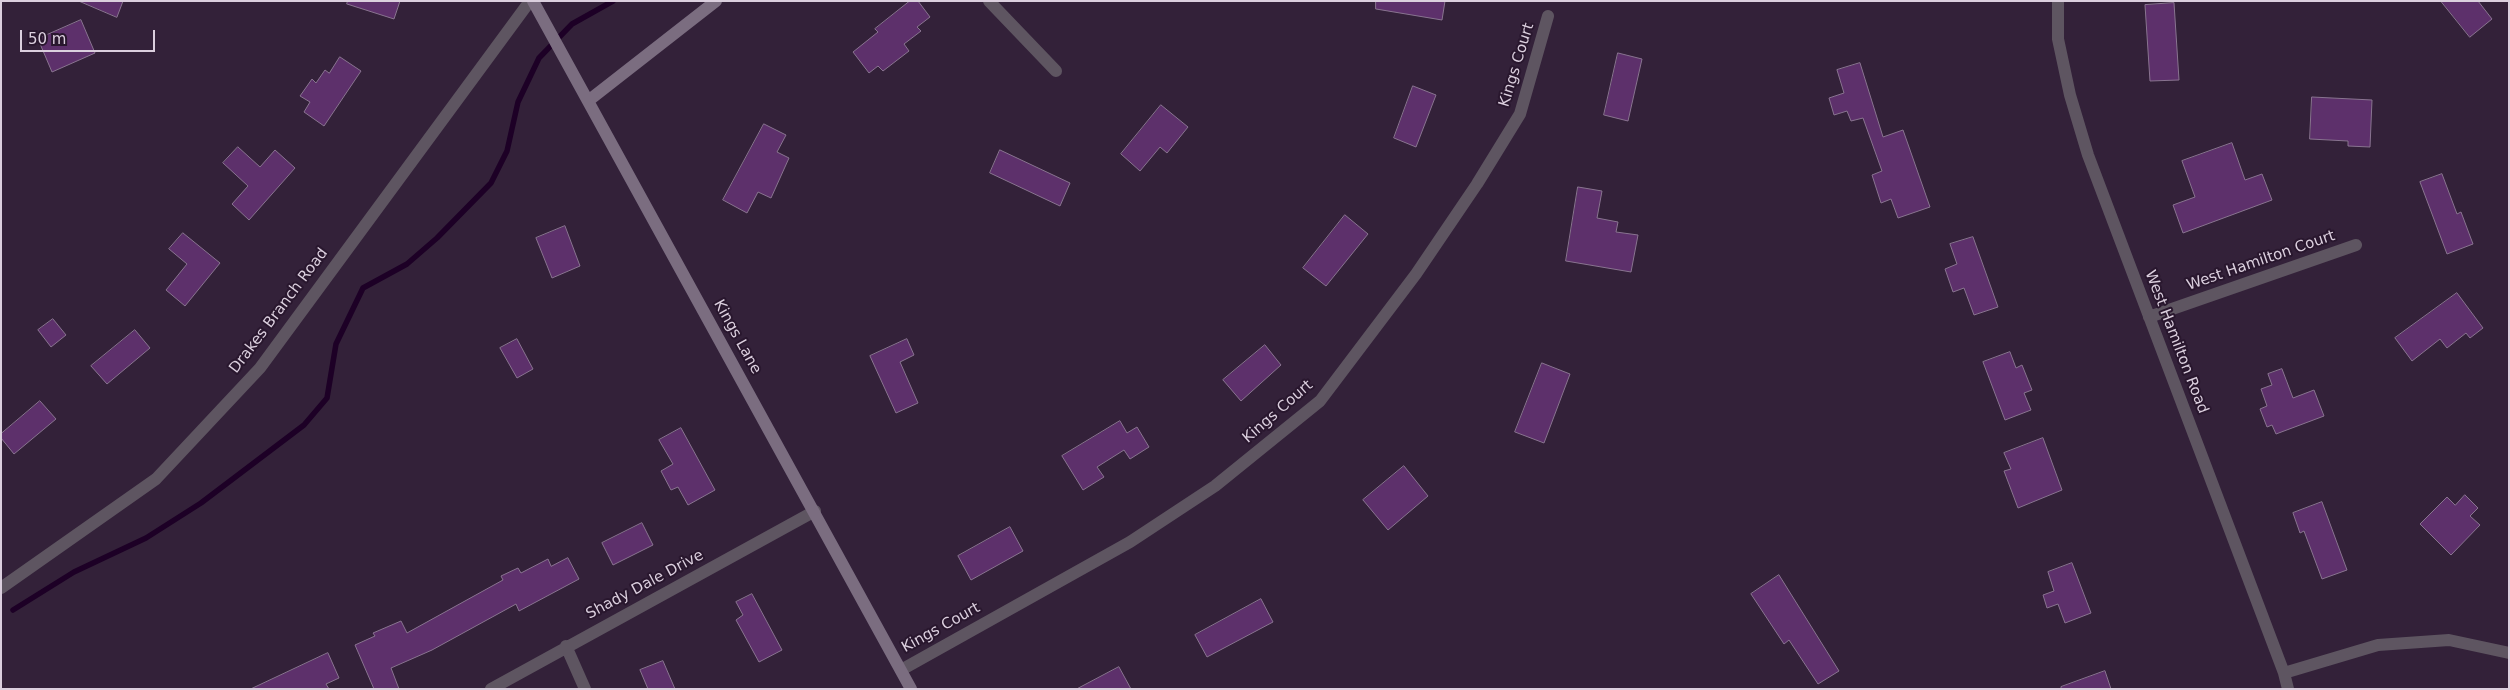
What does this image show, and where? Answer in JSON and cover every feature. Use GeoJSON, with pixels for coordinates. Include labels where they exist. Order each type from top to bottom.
{"type":"FeatureCollection","features":[{"type":"Feature","properties":{"kind":"street","name":"Kings Lane"},"geometry":{"type":"LineString","coordinates":[[531,1],[815,511],[911,689]]}},
{"type":"Feature","properties":{"kind":"street","name":"Drakes Branch Road"},"geometry":{"type":"LineString","coordinates":[[1,588],[156,479],[260,368],[531,1]]}},
{"type":"Feature","properties":{"kind":"street"},"geometry":{"type":"LineString","coordinates":[[588,101],[716,1]]}},
{"type":"Feature","properties":{"kind":"street"},"geometry":{"type":"LineString","coordinates":[[989,1],[1056,71]]}},
{"type":"Feature","properties":{"kind":"street","name":"West Hamilton Road"},"geometry":{"type":"LineString","coordinates":[[2058,1],[2058,39],[2070,95],[2088,155],[2284,673],[2288,689]]}},
{"type":"Feature","properties":{"kind":"street","name":"Kings Court"},"geometry":{"type":"LineString","coordinates":[[901,670],[1130,542],[1215,486],[1320,401],[1416,274],[1477,184],[1520,114],[1548,16]]}},
{"type":"Feature","properties":{"kind":"street","name":"West Hamilton Court"},"geometry":{"type":"LineString","coordinates":[[2149,318],[2356,245]]}},
{"type":"Feature","properties":{"kind":"street","name":"Shady Dale Drive"},"geometry":{"type":"LineString","coordinates":[[491,689],[566,646],[815,511]]}},
{"type":"Feature","properties":{"kind":"street"},"geometry":{"type":"LineString","coordinates":[[2284,673],[2378,645],[2449,640],[2509,653]]}},
{"type":"Feature","properties":{"kind":"street"},"geometry":{"type":"LineString","coordinates":[[566,646],[585,689]]}},
{"type":"Feature","properties":{"kind":"building"},"geometry":{"type":"Polygon","coordinates":[[[79,1],[123,1],[117,17],[79,1]]]}},
{"type":"Feature","properties":{"kind":"building"},"geometry":{"type":"Polygon","coordinates":[[[348,1],[400,1],[394,19],[347,4],[348,1]]]}},
{"type":"Feature","properties":{"kind":"building"},"geometry":{"type":"Polygon","coordinates":[[[910,1],[918,1],[930,17],[917,27],[921,31],[904,44],[909,51],[883,71],[878,66],[869,73],[853,52],[878,32],[875,29],[910,1]]]}},
{"type":"Feature","properties":{"kind":"building"},"geometry":{"type":"Polygon","coordinates":[[[1376,1],[1445,1],[1442,20],[1376,9],[1376,1]]]}},
{"type":"Feature","properties":{"kind":"building"},"geometry":{"type":"Polygon","coordinates":[[[2441,1],[2478,1],[2492,19],[2470,37],[2441,1]]]}},
{"type":"Feature","properties":{"kind":"building"},"geometry":{"type":"Polygon","coordinates":[[[2174,3],[2179,80],[2150,81],[2145,5],[2174,3]]]}},
{"type":"Feature","properties":{"kind":"building"},"geometry":{"type":"Polygon","coordinates":[[[81,20],[95,53],[52,72],[38,39],[81,20]]]}},
{"type":"Feature","properties":{"kind":"building"},"geometry":{"type":"Polygon","coordinates":[[[1618,53],[1642,59],[1628,121],[1604,115],[1618,53]]]}},
{"type":"Feature","properties":{"kind":"building"},"geometry":{"type":"Polygon","coordinates":[[[340,57],[361,71],[324,126],[304,112],[310,102],[300,96],[312,79],[316,83],[325,70],[329,73],[340,57]]]}},
{"type":"Feature","properties":{"kind":"building"},"geometry":{"type":"Polygon","coordinates":[[[1860,63],[1883,137],[1903,130],[1930,207],[1898,218],[1891,199],[1881,203],[1872,175],[1882,171],[1863,118],[1851,121],[1847,111],[1834,115],[1829,98],[1844,93],[1837,70],[1860,63]]]}},
{"type":"Feature","properties":{"kind":"building"},"geometry":{"type":"Polygon","coordinates":[[[1413,86],[1436,95],[1416,147],[1394,138],[1413,86]]]}},
{"type":"Feature","properties":{"kind":"building"},"geometry":{"type":"Polygon","coordinates":[[[2312,97],[2372,100],[2370,147],[2348,146],[2348,141],[2310,139],[2312,97]]]}},
{"type":"Feature","properties":{"kind":"building"},"geometry":{"type":"Polygon","coordinates":[[[1161,105],[1188,127],[1167,153],[1160,147],[1140,171],[1121,154],[1161,105]]]}},
{"type":"Feature","properties":{"kind":"building"},"geometry":{"type":"Polygon","coordinates":[[[764,124],[786,135],[777,152],[789,158],[771,198],[758,192],[747,213],[723,200],[764,124]]]}},
{"type":"Feature","properties":{"kind":"building"},"geometry":{"type":"Polygon","coordinates":[[[2232,143],[2245,180],[2262,174],[2272,200],[2183,233],[2173,205],[2195,197],[2182,161],[2232,143]]]}},
{"type":"Feature","properties":{"kind":"building"},"geometry":{"type":"Polygon","coordinates":[[[238,147],[260,167],[275,150],[295,168],[249,220],[232,204],[248,186],[223,163],[238,147]]]}},
{"type":"Feature","properties":{"kind":"building"},"geometry":{"type":"Polygon","coordinates":[[[1000,150],[1070,183],[1060,206],[990,173],[1000,150]]]}},
{"type":"Feature","properties":{"kind":"building"},"geometry":{"type":"Polygon","coordinates":[[[2442,174],[2457,214],[2461,212],[2473,244],[2447,254],[2420,182],[2442,174]]]}},
{"type":"Feature","properties":{"kind":"building"},"geometry":{"type":"Polygon","coordinates":[[[1578,187],[1602,191],[1597,218],[1618,222],[1616,232],[1638,235],[1631,272],[1566,261],[1578,187]]]}},
{"type":"Feature","properties":{"kind":"building"},"geometry":{"type":"Polygon","coordinates":[[[1345,215],[1368,234],[1326,286],[1303,268],[1345,215]]]}},
{"type":"Feature","properties":{"kind":"building"},"geometry":{"type":"Polygon","coordinates":[[[565,226],[580,266],[552,278],[536,238],[565,226]]]}},
{"type":"Feature","properties":{"kind":"building"},"geometry":{"type":"Polygon","coordinates":[[[183,233],[220,263],[185,306],[166,290],[187,264],[169,249],[183,233]]]}},
{"type":"Feature","properties":{"kind":"building"},"geometry":{"type":"Polygon","coordinates":[[[1973,237],[1998,307],[1974,315],[1964,288],[1953,292],[1945,269],[1957,264],[1950,244],[1973,237]]]}},
{"type":"Feature","properties":{"kind":"building"},"geometry":{"type":"Polygon","coordinates":[[[2457,293],[2483,328],[2470,338],[2466,333],[2447,348],[2440,339],[2412,361],[2395,338],[2457,293]]]}},
{"type":"Feature","properties":{"kind":"building"},"geometry":{"type":"Polygon","coordinates":[[[53,319],[66,335],[51,347],[38,330],[53,319]]]}},
{"type":"Feature","properties":{"kind":"building"},"geometry":{"type":"Polygon","coordinates":[[[135,330],[150,348],[107,384],[91,366],[135,330]]]}},
{"type":"Feature","properties":{"kind":"building"},"geometry":{"type":"Polygon","coordinates":[[[517,339],[533,369],[517,378],[500,348],[517,339]]]}},
{"type":"Feature","properties":{"kind":"building"},"geometry":{"type":"Polygon","coordinates":[[[907,339],[914,355],[900,362],[918,403],[896,413],[870,356],[907,339]]]}},
{"type":"Feature","properties":{"kind":"building"},"geometry":{"type":"Polygon","coordinates":[[[1265,345],[1281,365],[1241,401],[1223,380],[1265,345]]]}},
{"type":"Feature","properties":{"kind":"building"},"geometry":{"type":"Polygon","coordinates":[[[2010,352],[2016,368],[2022,365],[2032,390],[2024,393],[2031,410],[2005,420],[1983,362],[2010,352]]]}},
{"type":"Feature","properties":{"kind":"building"},"geometry":{"type":"Polygon","coordinates":[[[1542,363],[1570,374],[1544,443],[1515,432],[1542,363]]]}},
{"type":"Feature","properties":{"kind":"building"},"geometry":{"type":"Polygon","coordinates":[[[2282,369],[2293,398],[2314,390],[2324,416],[2276,434],[2272,425],[2267,427],[2260,409],[2267,406],[2261,389],[2272,385],[2268,374],[2282,369]]]}},
{"type":"Feature","properties":{"kind":"building"},"geometry":{"type":"Polygon","coordinates":[[[40,401],[56,419],[14,454],[1,438],[1,434],[40,401]]]}},
{"type":"Feature","properties":{"kind":"building"},"geometry":{"type":"Polygon","coordinates":[[[1120,421],[1127,433],[1137,427],[1149,447],[1130,459],[1124,450],[1097,467],[1104,477],[1083,490],[1062,456],[1120,421]]]}},
{"type":"Feature","properties":{"kind":"building"},"geometry":{"type":"Polygon","coordinates":[[[681,428],[715,490],[688,505],[678,487],[671,490],[661,471],[673,464],[659,440],[681,428]]]}},
{"type":"Feature","properties":{"kind":"building"},"geometry":{"type":"Polygon","coordinates":[[[2043,438],[2062,490],[2018,508],[2004,471],[2011,469],[2004,453],[2043,438]]]}},
{"type":"Feature","properties":{"kind":"building"},"geometry":{"type":"Polygon","coordinates":[[[1404,466],[1428,496],[1388,530],[1363,500],[1404,466]]]}},
{"type":"Feature","properties":{"kind":"building"},"geometry":{"type":"Polygon","coordinates":[[[2465,495],[2478,508],[2470,516],[2480,525],[2451,555],[2420,524],[2447,497],[2455,505],[2465,495]]]}},
{"type":"Feature","properties":{"kind":"building"},"geometry":{"type":"Polygon","coordinates":[[[2322,502],[2347,570],[2322,579],[2304,531],[2300,533],[2293,513],[2322,502]]]}},
{"type":"Feature","properties":{"kind":"building"},"geometry":{"type":"Polygon","coordinates":[[[642,523],[653,545],[613,565],[602,543],[642,523]]]}},
{"type":"Feature","properties":{"kind":"building"},"geometry":{"type":"Polygon","coordinates":[[[1010,527],[1023,551],[971,580],[958,556],[1010,527]]]}},
{"type":"Feature","properties":{"kind":"building"},"geometry":{"type":"Polygon","coordinates":[[[568,558],[579,579],[519,611],[516,604],[432,650],[391,668],[399,689],[374,689],[355,645],[375,636],[373,633],[401,621],[407,633],[503,580],[501,576],[518,568],[521,573],[548,559],[551,566],[568,558]]]}},
{"type":"Feature","properties":{"kind":"building"},"geometry":{"type":"Polygon","coordinates":[[[2072,563],[2091,613],[2065,623],[2058,604],[2047,608],[2043,595],[2054,591],[2048,572],[2072,563]]]}},
{"type":"Feature","properties":{"kind":"building"},"geometry":{"type":"Polygon","coordinates":[[[1779,575],[1839,671],[1818,684],[1789,640],[1784,644],[1751,594],[1779,575]]]}},
{"type":"Feature","properties":{"kind":"building"},"geometry":{"type":"Polygon","coordinates":[[[752,594],[782,650],[759,662],[736,620],[743,615],[736,602],[752,594]]]}},
{"type":"Feature","properties":{"kind":"building"},"geometry":{"type":"Polygon","coordinates":[[[1261,599],[1273,622],[1207,657],[1195,635],[1261,599]]]}},
{"type":"Feature","properties":{"kind":"building"},"geometry":{"type":"Polygon","coordinates":[[[328,653],[339,678],[326,684],[329,689],[251,689],[328,653]]]}},
{"type":"Feature","properties":{"kind":"building"},"geometry":{"type":"Polygon","coordinates":[[[663,661],[675,689],[648,689],[640,670],[663,661]]]}},
{"type":"Feature","properties":{"kind":"building"},"geometry":{"type":"Polygon","coordinates":[[[1119,667],[1131,689],[1077,689],[1119,667]]]}},
{"type":"Feature","properties":{"kind":"building"},"geometry":{"type":"Polygon","coordinates":[[[2105,671],[2111,689],[2061,689],[2061,687],[2105,671]]]}},
{"type":"Feature","properties":{"kind":"waterway"},"geometry":{"type":"LineString","coordinates":[[13,610],[74,572],[146,538],[201,503],[304,425],[327,398],[336,344],[363,288],[407,264],[437,238],[491,183],[507,151],[518,102],[539,58],[572,24],[613,1]]}}]}
